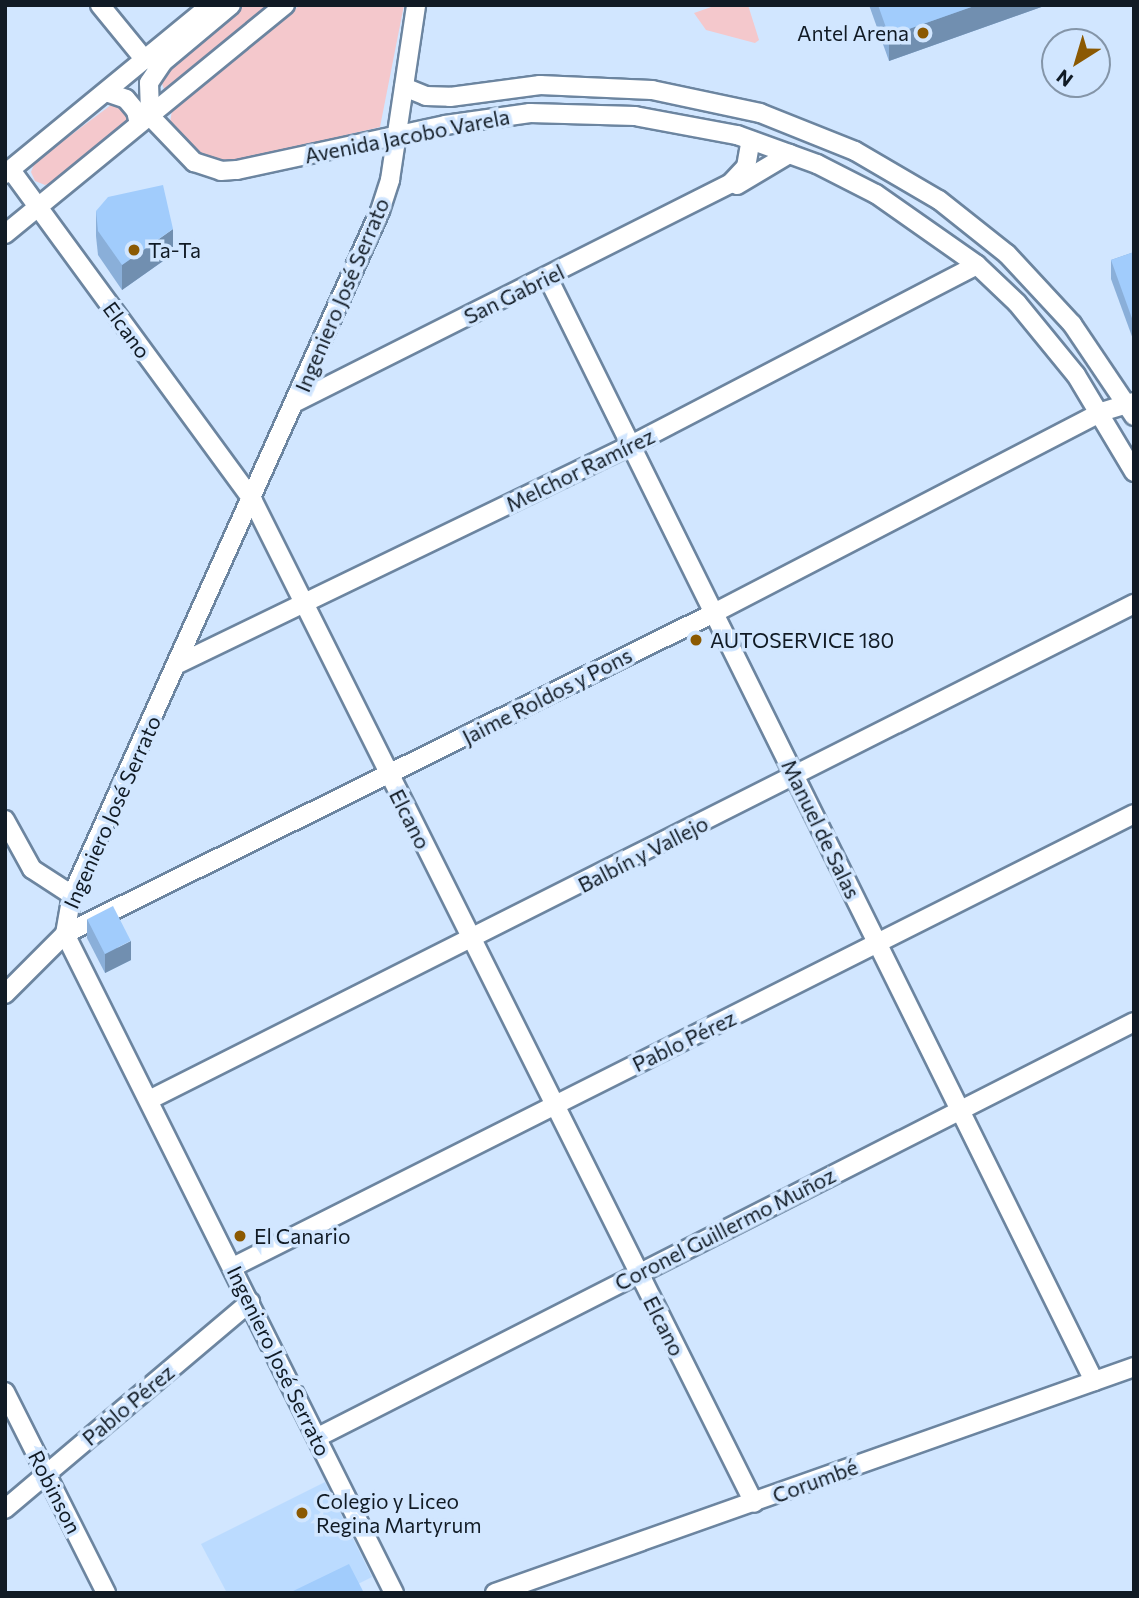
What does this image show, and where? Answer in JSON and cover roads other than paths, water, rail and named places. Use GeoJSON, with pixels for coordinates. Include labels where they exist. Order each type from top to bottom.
{"type":"FeatureCollection","features":[{"type":"Feature","properties":{"kind":"street"},"geometry":{"type":"LineString","coordinates":[[100,5],[145,60]]}},
{"type":"Feature","properties":{"kind":"street"},"geometry":{"type":"LineString","coordinates":[[8,172],[211,5]]}},
{"type":"Feature","properties":{"kind":"street"},"geometry":{"type":"LineString","coordinates":[[144,120],[152,73],[231,5]]}},
{"type":"Feature","properties":{"kind":"street"},"geometry":{"type":"LineString","coordinates":[[5,234],[285,5]]}},
{"type":"Feature","properties":{"kind":"street","name":"Ingeniero José Serrato"},"geometry":{"type":"LineString","coordinates":[[394,1593],[65,934],[72,895],[253,501],[380,211],[396,139],[416,5]]}},
{"type":"Feature","properties":{"kind":"street","name":"Avenida Jacobo Varela"},"geometry":{"type":"LineString","coordinates":[[404,87],[426,96],[450,97],[505,88],[585,85],[652,90],[733,105],[810,131],[916,184],[1007,254],[1072,324],[1131,407]]}},
{"type":"Feature","properties":{"kind":"street","name":"Avenida Jacobo Varela"},"geometry":{"type":"LineString","coordinates":[[106,92],[126,99],[144,120],[194,162],[221,171],[396,139],[445,125],[551,113],[635,116],[724,132],[789,154],[902,209],[977,265],[1040,329],[1101,412],[1134,472]]}},
{"type":"Feature","properties":{"kind":"street"},"geometry":{"type":"LineString","coordinates":[[724,132],[733,105]]}},
{"type":"Feature","properties":{"kind":"street"},"geometry":{"type":"LineString","coordinates":[[730,184],[746,167],[751,140]]}},
{"type":"Feature","properties":{"kind":"street","name":"San Gabriel"},"geometry":{"type":"LineString","coordinates":[[296,402],[548,278],[730,184],[738,185],[789,154]]}},
{"type":"Feature","properties":{"kind":"street","name":"Elcano"},"geometry":{"type":"LineString","coordinates":[[8,172],[38,207],[253,501],[754,1503]]}},
{"type":"Feature","properties":{"kind":"street"},"geometry":{"type":"LineString","coordinates":[[902,209],[916,184]]}},
{"type":"Feature","properties":{"kind":"street","name":"Melchor Ramírez"},"geometry":{"type":"LineString","coordinates":[[178,664],[305,605],[631,445],[977,265]]}},
{"type":"Feature","properties":{"kind":"street","name":"Manuel de Salas"},"geometry":{"type":"LineString","coordinates":[[548,278],[1094,1381]]}},
{"type":"Feature","properties":{"kind":"street","name":"Jaime Roldos y Pons"},"geometry":{"type":"LineString","coordinates":[[5,994],[65,934],[714,613],[1101,412],[1131,407]]}},
{"type":"Feature","properties":{"kind":"street","name":"Balbín y Vallejo"},"geometry":{"type":"LineString","coordinates":[[149,1100],[796,778],[1134,604]]}},
{"type":"Feature","properties":{"kind":"street","name":"Pablo Pérez"},"geometry":{"type":"LineString","coordinates":[[233,1267],[552,1103],[878,945],[1134,814]]}},
{"type":"Feature","properties":{"kind":"street"},"geometry":{"type":"LineString","coordinates":[[5,820],[32,869],[72,895]]}},
{"type":"Feature","properties":{"kind":"street","name":"Coronel Guillermo Muñoz"},"geometry":{"type":"LineString","coordinates":[[318,1437],[1134,1022]]}},
{"type":"Feature","properties":{"kind":"street","name":"Pablo Pérez"},"geometry":{"type":"LineString","coordinates":[[5,1509],[250,1302]]}},
{"type":"Feature","properties":{"kind":"street","name":"Corumbé"},"geometry":{"type":"LineString","coordinates":[[495,1593],[1134,1367]]}},
{"type":"Feature","properties":{"kind":"street","name":"Robinson"},"geometry":{"type":"LineString","coordinates":[[5,1392],[106,1593]]}},
{"type":"Feature","properties":{"kind":"place","name":"Antel Arena"},"geometry":{"type":"Point","coordinates":[923,33]}},
{"type":"Feature","properties":{"kind":"place","name":"Ta-Ta"},"geometry":{"type":"Point","coordinates":[134,250]}},
{"type":"Feature","properties":{"kind":"place","name":"AUTOSERVICE 180"},"geometry":{"type":"Point","coordinates":[696,640]}},
{"type":"Feature","properties":{"kind":"place","name":"El Canario"},"geometry":{"type":"Point","coordinates":[240,1236]}},
{"type":"Feature","properties":{"kind":"place","name":"Colegio y Liceo Regina Martyrum"},"geometry":{"type":"Point","coordinates":[302,1513]}}]}
